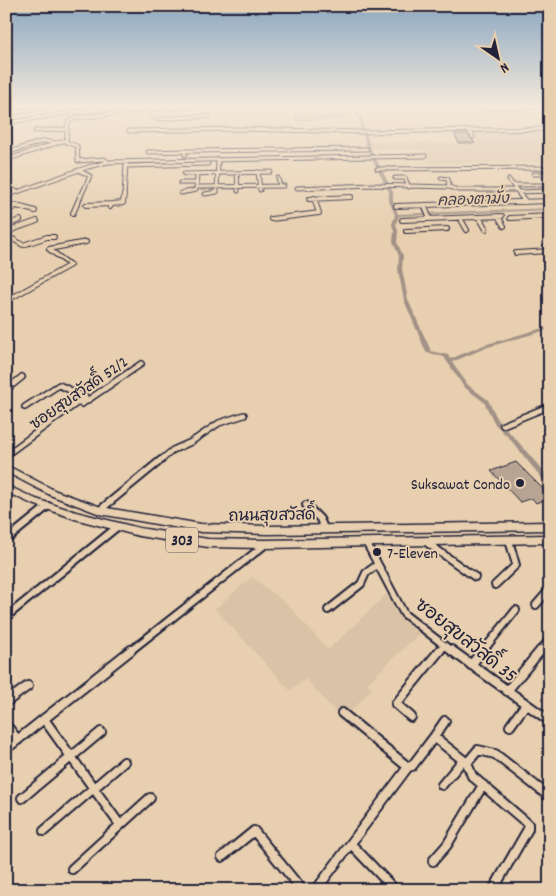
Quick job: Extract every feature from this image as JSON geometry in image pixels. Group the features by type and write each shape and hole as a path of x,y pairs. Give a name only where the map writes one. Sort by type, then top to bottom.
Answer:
{"main road":[{"name":"ถนนสุขสวัสดิ์","path":"6,468 53,493 100,510 201,528 269,530 550,526"},
{"name":"ถนนสุขสวัสดิ์","path":"6,488 48,506 117,526 166,538 208,543 266,544 550,539"},
{"path":"362,528 366,542"}],"street":[{"path":"7,152 24,147"},
{"path":"6,160 45,147"},
{"path":"77,147 80,162 104,159 108,162"},
{"path":"195,151 196,147"},
{"path":"148,152 367,149"},
{"path":"184,160 185,152"},
{"path":"205,194 217,192 217,173 223,152"},
{"path":"140,154 140,161"},
{"path":"126,164 140,161 382,155 425,156"},
{"path":"397,155 400,168"},
{"path":"6,196 78,170 108,162 126,164 208,164"},
{"path":"86,205 111,206 123,203 126,164"},
{"path":"378,169 550,168"},
{"path":"73,213 90,175 78,170"},
{"path":"237,172 238,189"},
{"path":"258,172 260,188"},
{"path":"184,174 270,172"},
{"path":"180,193 194,191 197,185 197,174"},
{"path":"534,174 550,174"},
{"path":"87,182 91,182 94,175"},
{"path":"180,184 238,189 282,186 278,178"},
{"path":"395,178 405,178 409,187"},
{"path":"441,178 448,179 449,187"},
{"path":"509,180 526,202"},
{"path":"422,181 425,187"},
{"path":"297,188 385,185 449,187 458,190 549,191"},
{"path":"513,185 550,185"},
{"path":"6,187 18,192"},
{"path":"271,219 319,213 312,198 351,197"},
{"path":"458,198 461,204"},
{"path":"396,206 550,201"},
{"path":"6,203 35,212"},
{"path":"424,205 428,215"},
{"path":"6,212 16,206"},
{"path":"402,220 428,215 441,219 500,216 504,226"},
{"path":"510,218 550,216"},
{"path":"478,217 486,229"},
{"path":"460,218 467,230"},
{"path":"406,231 448,231 441,219"},
{"path":"6,225 20,220"},
{"path":"6,234 37,220"},
{"path":"6,234 22,245 47,237 54,237"},
{"path":"6,301 70,265 49,248 86,242"},
{"path":"516,253 550,251"},
{"name":"ซอยสุขสวัสดิ์ 52/2","path":"6,457 141,364"},
{"path":"6,390 22,377"},
{"path":"6,457 85,397 59,385 25,407"},
{"path":"502,425 550,406"},
{"path":"100,510 173,450 191,442 218,423 244,414"},
{"path":"306,505 320,519 324,528"},
{"path":"6,540 48,506"},
{"path":"6,616 117,526"},
{"path":"495,585 516,565 510,540"},
{"path":"425,541 475,577"},
{"name":"ซอยสุขสวัสดิ์ 35","path":"366,542 404,614 444,646 550,721"},
{"path":"6,749 266,544"},
{"path":"328,610 361,584 366,574 377,565"},
{"path":"536,605 550,589"},
{"path":"471,665 516,610"},
{"path":"507,691 550,639"},
{"path":"411,717 396,704 444,646"},
{"path":"6,702 28,686"},
{"path":"510,726 526,704"},
{"path":"342,713 408,767"},
{"path":"44,719 120,825"},
{"path":"316,890 352,844 381,801 408,767 412,766 445,721"},
{"path":"6,725 18,740"},
{"path":"22,798 101,732"},
{"path":"434,737 465,762 472,776 528,824 528,829 493,890"},
{"path":"442,785 478,750 488,751 495,754 550,797"},
{"path":"44,831 124,762"},
{"path":"433,861 447,845 483,785"},
{"path":"72,869 150,798"},
{"path":"222,856 254,831 302,890"},
{"path":"352,844 394,890"}],"shaded area":[{"path":"367,147 550,147 550,162 430,163 423,150 368,149"},
{"path":"252,577 287,604 328,650 389,592 399,612 420,633 367,683 372,689 343,720 306,679 290,690 215,609"}],"building":[{"name":"Suksawat Condo","path":"516,462 550,497 536,503 532,498 520,502 491,471"}],"waterway":[{"path":"368,147 391,192 391,201 397,215"},
{"name":"คลองตามั่ง","path":"397,215 550,209"},
{"path":"397,215 394,224 396,231 395,242 401,256 400,269 406,300 429,352 446,356 449,361"},
{"path":"449,361 486,346 550,327"},
{"path":"449,361 466,386 486,401 497,423 550,484"}],"place":[{"name":"Suksawat Condo","path":"520,483"},
{"name":"7-Eleven","path":"377,552"}]}
